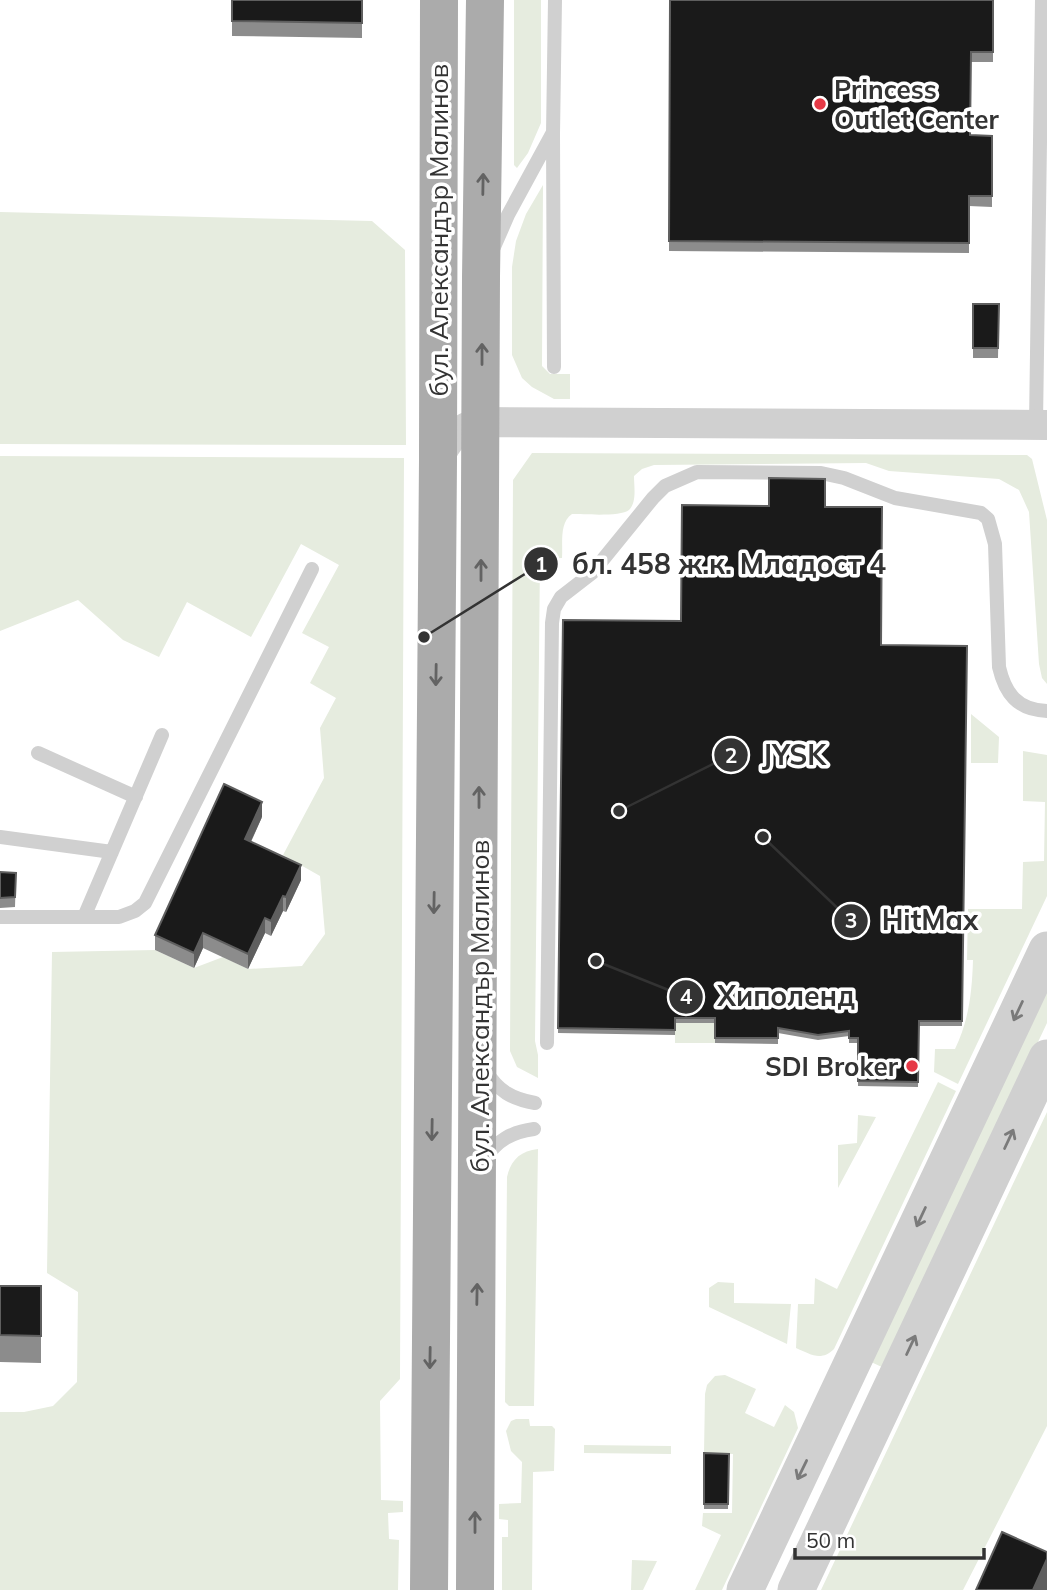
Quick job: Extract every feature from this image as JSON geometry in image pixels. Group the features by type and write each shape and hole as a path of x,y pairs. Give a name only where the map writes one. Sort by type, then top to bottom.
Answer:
{"main road":[{"name":"бул. Александър Малинов","path":"429,1590 439,0"},
{"name":"бул. Александър Малинов","path":"475,1590 481,277 485,0"}],"street":[{"name":"бул. Александър Малинов","path":"438,460 447,442 456,432 467,425 481,422"},
{"path":"481,422 1042,425"},
{"path":"796,1590 857,1407 1047,950"},
{"path":"745,1590 857,1407 1047,1058"}],"lane":[{"path":"554,367 555,0"},
{"path":"1042,0 1042,425"},
{"path":"481,277 508,215 553,134"},
{"path":"547,1043 554,609 561,597 592,573 665,486 697,472 821,472 845,478 894,498 981,513 988,519 995,544 999,667 1003,683 1013,700 1022,706 1047,711"},
{"path":"0,917 118,917 135,911 145,903 312,569"},
{"path":"84,917 162,735"},
{"path":"38,752 136,797"},
{"path":"0,837 112,852"},
{"path":"478,1051 485,1069 503,1092 517,1100 535,1103"},
{"path":"478,1173 491,1150 502,1140 517,1132 534,1129"}],"shaded area":[{"path":"514,0 541,0 541,123 528,153 517,168 514,165"},
{"path":"543,185 542,366 550,374 570,374 570,399 554,399 532,387 522,378 512,355 512,267 516,241 526,214"},
{"path":"0,212 372,221 405,250 406,445 0,444"},
{"path":"532,453 1027,455 1032,459 1047,520 1047,684 1042,678 1039,664 1029,512 1019,490 999,479 889,471 866,463 654,465 642,469 634,476 634,499 629,510 611,514 572,514 568,518 562,534 562,558 540,559 535,1041 538,1078 517,1067 510,1051 513,480"},
{"path":"0,456 404,458 400,1379 380,1401 381,1500 403,1501 403,1512 388,1513 389,1539 399,1540 398,1590 0,1590 0,1412 24,1412 53,1406 77,1382 78,1292 47,1273 52,952 155,950 194,968 223,957 248,969 302,966 325,934 320,876 283,855 324,778 320,728 336,698 310,683 329,647 302,633 339,565 301,544 251,637 187,602 159,657 123,640 78,600 0,631"},
{"path":"971,714 999,737 998,763 971,763"},
{"path":"1023,751 1047,755 1047,896 958,1084 934,1072 935,1049 955,1049 967,1017 973,960 967,960 968,909 1022,909 1023,862 1044,861 1045,802 1023,801"},
{"path":"1047,988 1047,1023 884,1368 871,1362"},
{"path":"675,1023 715,1023 715,1043 675,1043"},
{"path":"938,1082 956,1091 834,1349 820,1356 796,1348 798,1304 814,1304 815,1278 837,1289"},
{"path":"1047,1112 1047,1426 963,1590 821,1590"},
{"path":"858,1115 876,1117 838,1188 838,1145 857,1143"},
{"path":"538,1149 534,1406 509,1406 505,1402 507,1177 517,1157"},
{"path":"718,1282 734,1283 734,1303 791,1304 787,1344 709,1307 709,1288"},
{"path":"725,1375 756,1389 745,1413 774,1427 785,1405 794,1412 798,1428 722,1590 695,1590 721,1535 702,1526 703,1513 732,1513 733,1454 704,1453 707,1385 715,1376"},
{"path":"529,1419 530,1426 552,1426 555,1429 554,1471 533,1472 532,1590 502,1590 502,1537 508,1537 508,1520 499,1519 499,1504 521,1503 522,1462 511,1451 506,1431 511,1421"},
{"path":"584,1445 671,1446 671,1454 584,1453"},
{"path":"632,1560 657,1561 643,1590 631,1590"}],"building":[{"path":"232,0 362,0 362,23 232,21"},
{"name":"Princess Outlet Center","path":"670,0 993,0 993,52 971,52 970,135 992,136 992,196 969,196 969,243 669,241"},
{"path":"973,304 999,304 998,348 973,348"},
{"path":"769,478 825,479 825,507 882,507 881,645 967,646 962,1021 919,1021 918,1082 858,1081 858,1038 849,1038 849,1031 818,1035 778,1028 778,1038 715,1038 715,1018 675,1018 675,1030 558,1028 563,620 681,621 682,505 769,506"},
{"path":"224,784 262,802 245,839 301,865 271,921 265,918 248,954 203,933 194,953 155,935"},
{"path":"0,872 16,873 15,897 0,898"},
{"path":"0,1286 41,1286 41,1336 0,1335"},
{"path":"704,1453 729,1454 728,1504 704,1504"},
{"path":"1002,1532 1047,1552 1047,1559 1033,1590 976,1590"}],"place":[{"name":"Princess Outlet Center","path":"820,104"},
{"name":"бл. 458 ж.к. Младост 4","path":"424,637"},
{"name":"JYSK","path":"619,811"},
{"name":"HitMax","path":"763,837"},
{"name":"Хиполенд","path":"596,961"},
{"name":"SDI Broker","path":"912,1066"}]}
